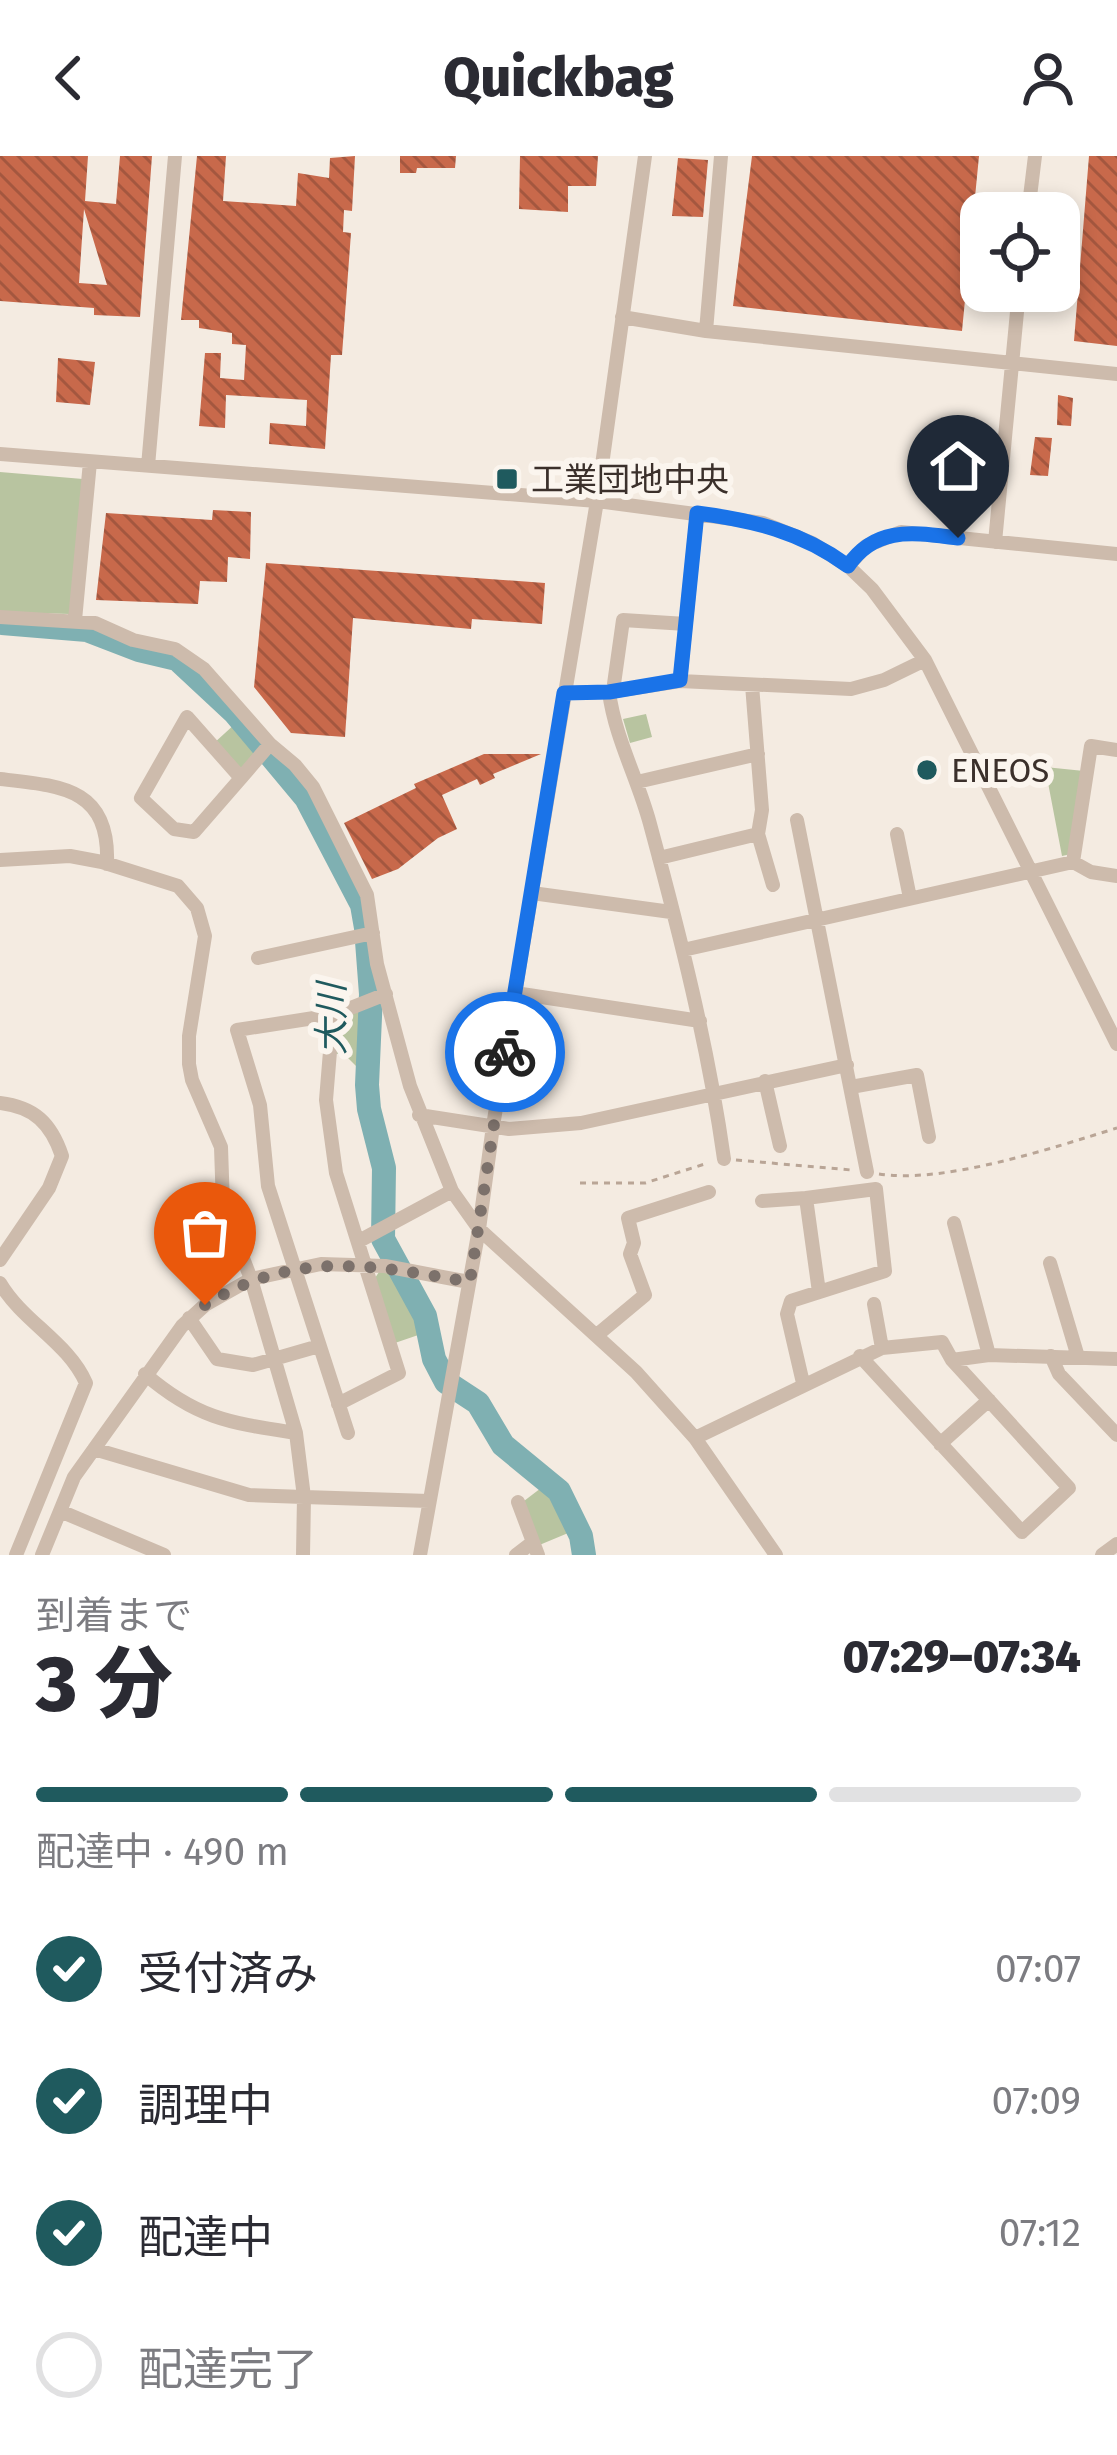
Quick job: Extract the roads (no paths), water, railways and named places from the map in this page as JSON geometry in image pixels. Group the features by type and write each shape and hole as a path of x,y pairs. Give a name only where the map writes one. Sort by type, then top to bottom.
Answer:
{"street":[{"path":"148,466 175,156"},
{"path":"420,1555 470,1282 597,501 645,156"},
{"path":"706,331 722,156"},
{"path":"1031,192 1035,156"},
{"path":"995,542 1018,312"},
{"path":"622,317 706,331 1117,374"},
{"path":"0,454 597,501 764,523 812,543 848,566 892,612 925,660 1117,1044"},
{"path":"75,620 90,462"},
{"path":"680,680 697,513"},
{"path":"848,566 866,546 901,532 1117,554"},
{"path":"0,617 94,623 190,657 295,765 320,800 367,896 376,999 452,1191 479,1228 597,1335 695,1438 776,1555"},
{"path":"686,625 623,620 611,691 612,718 637,782 683,950 715,1092 724,1159"},
{"path":"564,693 680,680 851,689 884,680 925,660"},
{"path":"752,685 762,810 758,834 773,885"},
{"path":"241,778 188,716 141,798 174,829 194,832 241,778 270,744"},
{"path":"1072,862 1091,746 1117,750"},
{"path":"637,782 758,754"},
{"path":"0,779 68,790 88,799 104,825 107,864"},
{"path":"797,820 867,1172"},
{"path":"658,858 758,834"},
{"path":"897,835 910,898"},
{"path":"0,860 70,856 107,864 178,886 190,897 202,922 205,936 189,1064 221,1147 223,1206 296,1433 304,1497 303,1555"},
{"path":"683,950 1072,862 1091,872 1117,876"},
{"path":"532,893 671,912"},
{"path":"258,958 373,933"},
{"path":"515,993 700,1022"},
{"path":"348,1433 268,1186 260,1105 237,1030 333,1015 376,999"},
{"path":"333,1015 326,1100 336,1173 364,1239 365,1264 399,1373 338,1404"},
{"path":"419,1115 509,1129 581,1123 847,1066"},
{"path":"851,1088 917,1075 929,1137"},
{"path":"765,1081 780,1146"},
{"path":"0,1102 25,1106 41,1118 62,1156 49,1188 0,1260"},
{"path":"762,1201 876,1189 885,1270 790,1301 787,1314 803,1383"},
{"path":"364,1239 452,1191"},
{"path":"597,1335 645,1295 631,1254 634,1243 628,1218 709,1192"},
{"path":"806,1198 819,1292"},
{"path":"954,1223 988,1355"},
{"path":"1050,1263 1078,1357"},
{"path":"42,1555 74,1477 146,1374 189,1318 205,1305 250,1280 296,1268 365,1264 470,1282"},
{"path":"0,1283 12,1304 77,1362 86,1383 16,1555"},
{"path":"874,1304 882,1348"},
{"path":"189,1318 217,1359 254,1365 319,1346"},
{"path":"695,1438 803,1383 860,1357 882,1348 942,1342 952,1360 1069,1488 1022,1532 860,1357"},
{"path":"952,1360 988,1355 1117,1358"},
{"path":"1051,1356 1059,1374 1117,1435"},
{"path":"146,1374 172,1397 219,1420 296,1433"},
{"path":"940,1444 988,1400"},
{"path":"94,1449 249,1495 429,1501"},
{"path":"516,1555 535,1548 518,1502"},
{"path":"60,1511 164,1555"},
{"path":"1102,1555 1117,1544"}],"waterway":[{"name":"大川","path":"2,623 87,630 177,659 235,713 306,798 362,905 371,994 367,1085 384,1168 383,1239 425,1316 434,1359 446,1382 478,1403 503,1445 559,1491 581,1536 584,1555"}],"place":[{"name":"工業団地中央","path":"507,479"},
{"name":"ENEOS","path":"927,770"}]}
